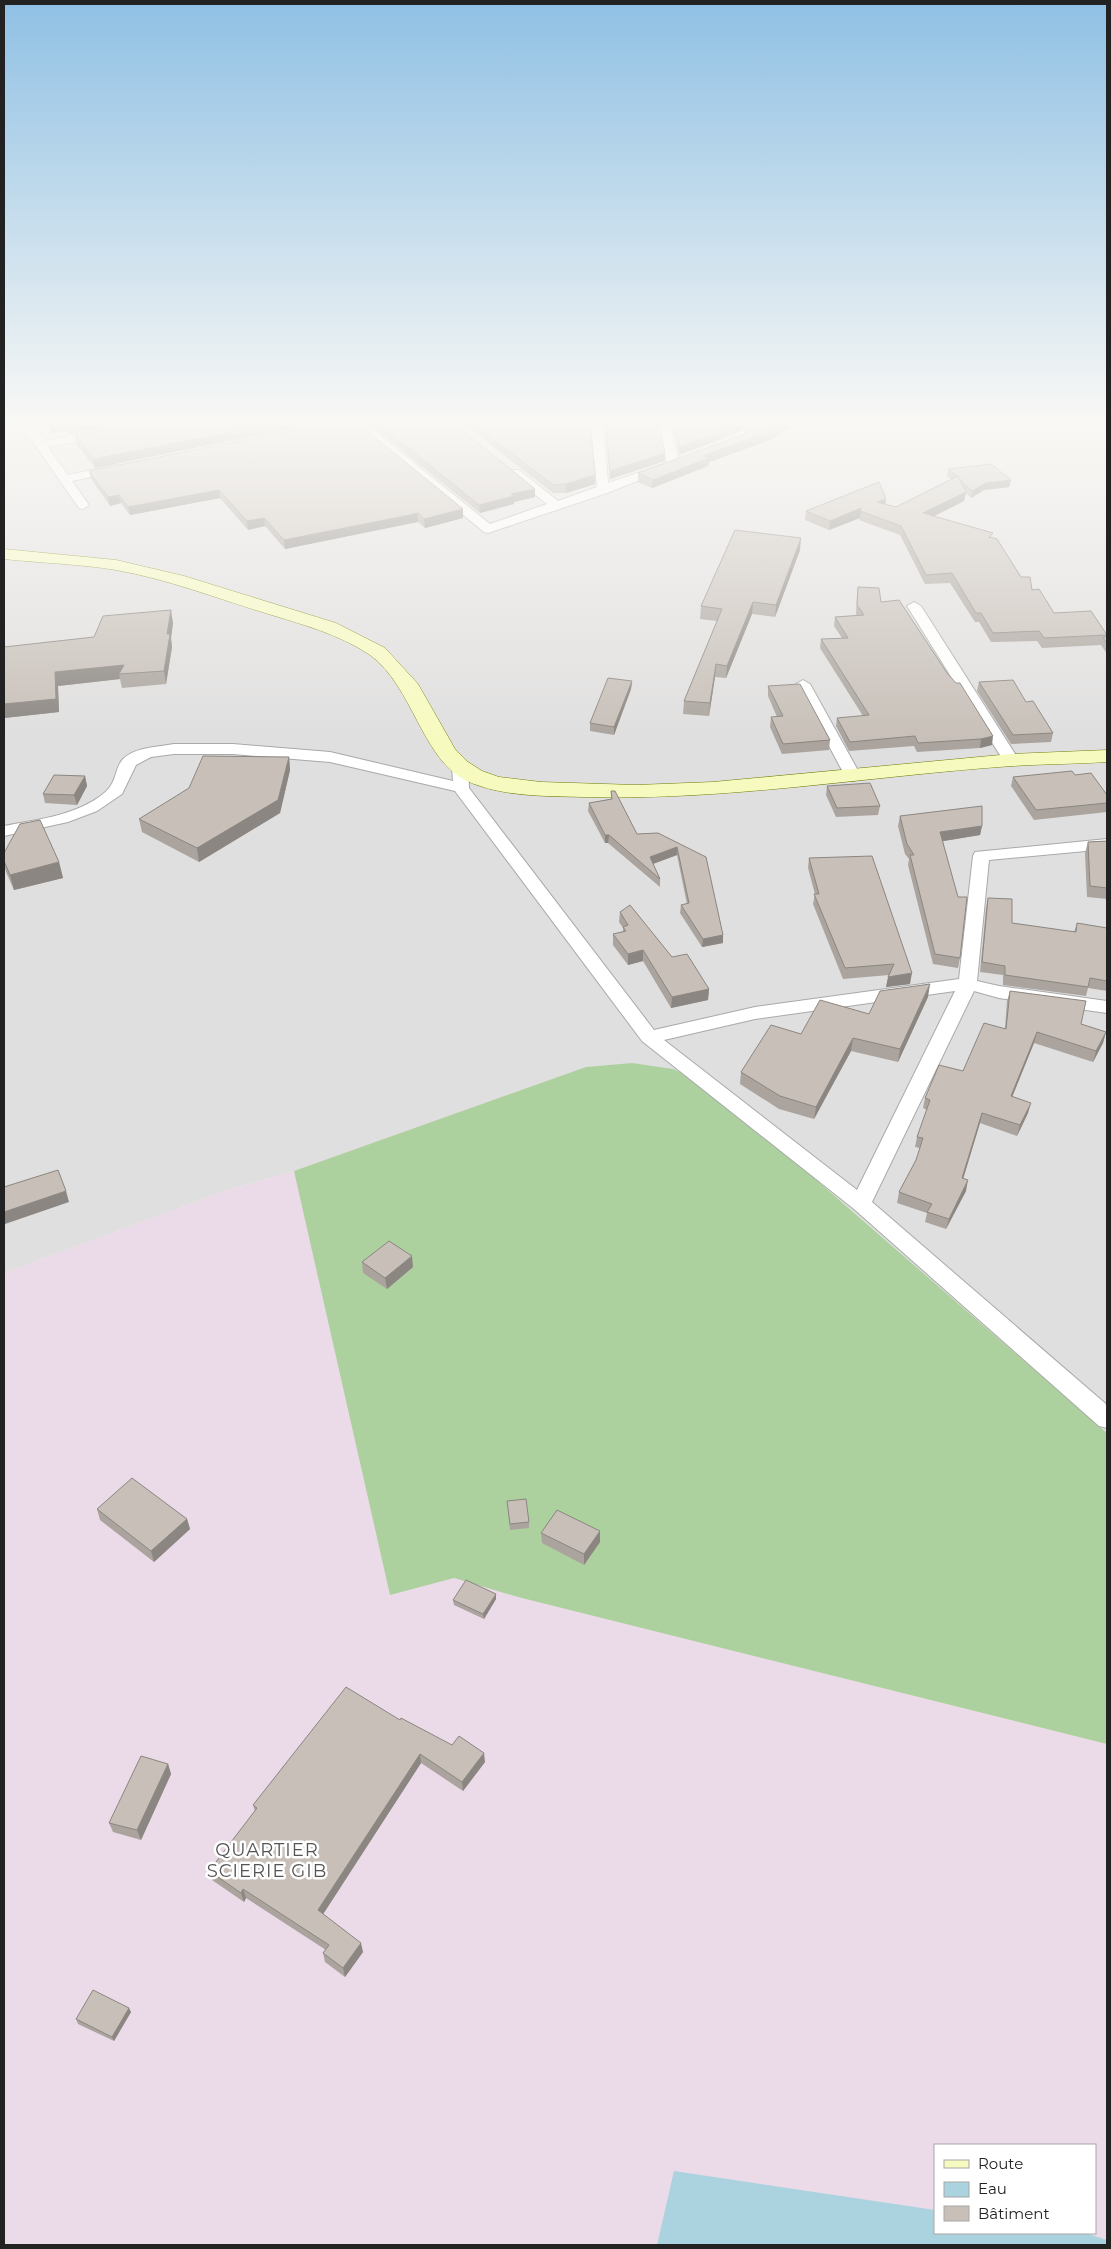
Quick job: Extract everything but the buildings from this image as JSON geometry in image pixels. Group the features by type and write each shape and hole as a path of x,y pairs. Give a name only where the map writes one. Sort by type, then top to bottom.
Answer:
{"street":[{"path":"4,554 116,565 178,580 329,627 378,652 385,659 411,688 446,752 460,767 481,778 514,786 541,789 636,792 713,789 1011,760 1107,756"},
{"path":"914,606 1011,760"},
{"path":"803,684 853,776"},
{"path":"4,831 79,813 113,794 123,780 129,762 147,753 174,749 233,749 330,757 461,788"},
{"path":"460,767 461,788 649,1038 860,1204 1107,1419"},
{"path":"860,1204 968,984 981,856 1107,844"},
{"path":"649,1038 755,1013 968,984 999,992 1107,1007"}],"shaded area":[{"path":"4,530 1107,530 1107,1433 706,1084 294,1171 228,1190 4,1273"},
{"path":"632,1063 673,1069 1107,1433 1107,2245 4,2245 4,1273 228,1190 294,1171 586,1067"}],"green space":[{"path":"632,1063 673,1069 706,1084 1107,1433 1107,1744 518,1597 454,1578 390,1595 294,1171 586,1067"}],"water":[{"path":"674,2171 934,2210 934,2234 1088,2234 1107,2240 1107,2245 657,2245"}],"district":[{"name":"QUARTIER SCIERIE GIB","path":"267,1860"}]}
